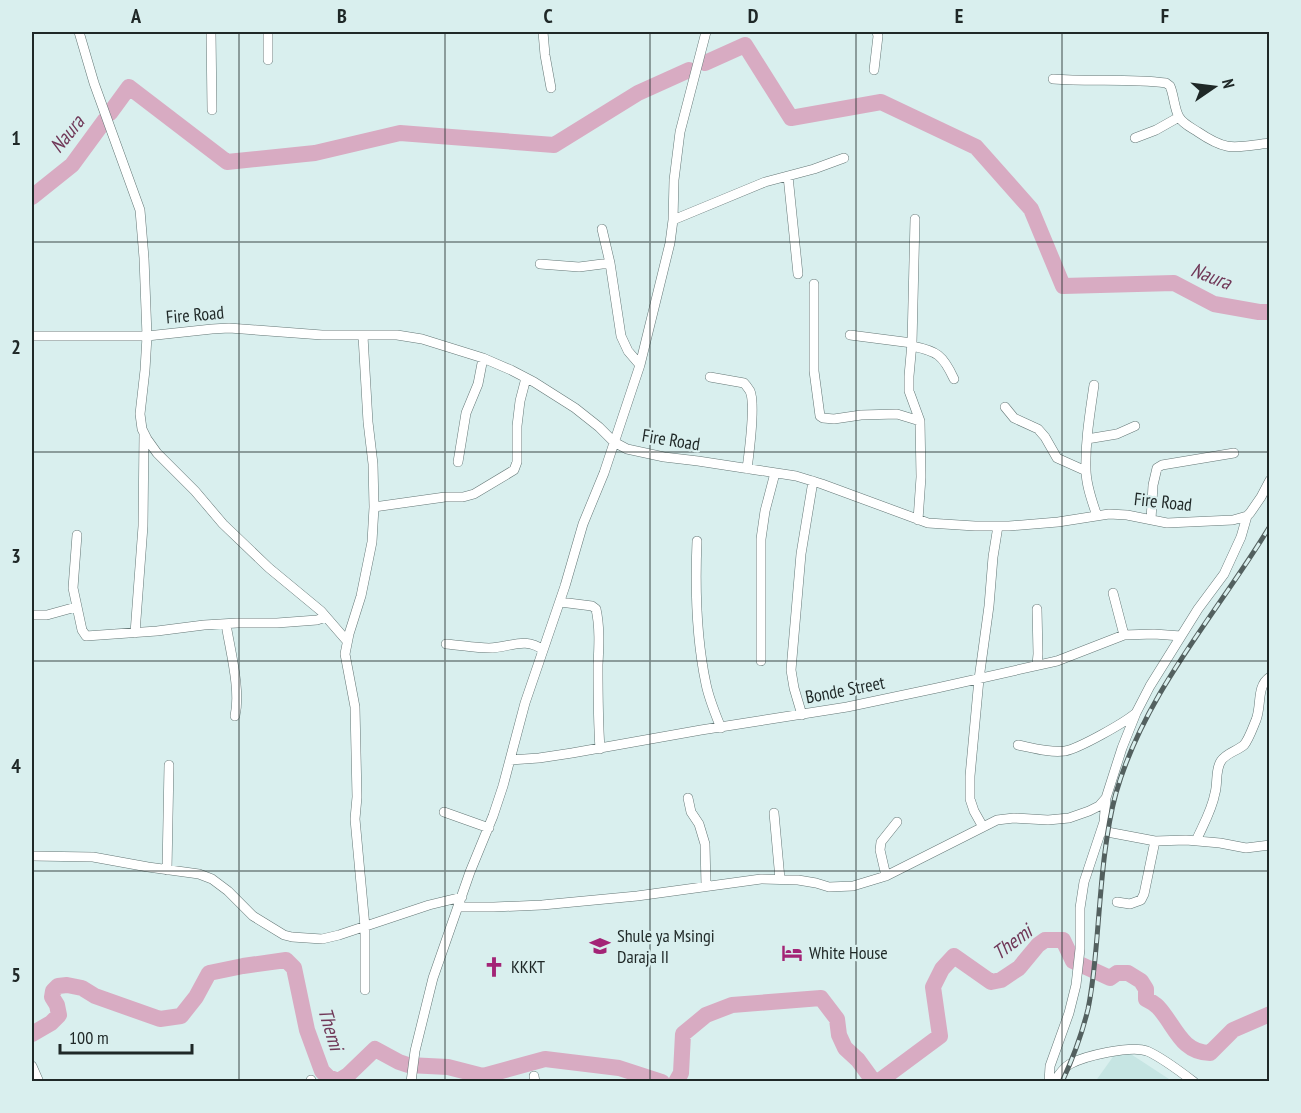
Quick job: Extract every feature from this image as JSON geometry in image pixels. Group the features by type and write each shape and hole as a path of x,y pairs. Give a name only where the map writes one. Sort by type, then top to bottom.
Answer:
{"street":[{"path":"79,32 94,83 140,210 144,249 147,336 140,414 144,434 157,453 195,491 223,524 245,546 304,596 347,641"},
{"path":"211,32 212,110"},
{"path":"268,32 268,60"},
{"path":"543,32 552,88"},
{"path":"411,1078 415,1051 433,978 470,872 489,828 503,786 525,703 560,602 583,524 604,473 640,365 670,243 680,132 706,32"},
{"path":"874,70 877,32"},
{"path":"1053,79 1166,83 1170,86 1179,117 1203,135 1227,147 1236,148 1269,143"},
{"path":"1135,138 1156,130 1179,117"},
{"path":"673,220 765,182 844,158"},
{"path":"788,176 798,274"},
{"path":"915,219 909,391 920,421 921,477 918,520"},
{"path":"602,229 610,263 621,336 628,351 640,365"},
{"path":"540,264 579,267 610,263"},
{"path":"814,284 814,371 820,416 834,419 870,414 897,414 920,421"},
{"name":"Fire Road","path":"32,336 147,336 229,328 322,335 411,337 461,350 526,378 575,408 614,442 627,449 651,455 796,476 918,520 998,526 1118,514 1167,523 1224,521 1247,516"},
{"path":"850,335 912,345 933,351 939,355 954,379"},
{"path":"363,336 374,507 372,542 361,596 348,634 345,654 355,706 357,797 355,819 364,927 365,990"},
{"path":"458,462 466,413 478,384 483,358"},
{"path":"710,377 744,383 750,391 752,407 747,469"},
{"path":"374,507 445,496 463,497 474,494 513,470 518,462 517,426 526,378"},
{"path":"1094,386 1086,471 1097,516"},
{"path":"1005,407 1014,418 1038,429 1057,458 1086,471"},
{"path":"1088,439 1117,434 1135,426"},
{"path":"135,633 143,526 144,434"},
{"path":"1151,520 1153,485 1158,468 1162,465 1234,453"},
{"path":"761,661 761,538 775,473"},
{"path":"1049,1082 1050,1066 1069,1013 1076,985 1080,949 1080,908 1084,882 1102,831 1106,798 1117,763 1150,686 1180,636 1224,574 1241,537 1247,516 1262,497 1269,480"},
{"path":"802,715 791,670 801,554 813,481"},
{"path":"983,827 970,800 972,740 998,526"},
{"path":"77,535 73,588 76,608 86,636 226,624 308,621 326,617"},
{"path":"698,541 696,574 700,654 706,686 721,728"},
{"path":"1113,593 1124,635"},
{"path":"560,602 592,606 596,609 599,646 597,717 600,748"},
{"path":"32,615 47,615 76,608"},
{"path":"1037,609 1037,665"},
{"path":"226,624 237,688 238,700 235,716"},
{"name":"Bonde Street","path":"510,760 547,757 873,702 1068,658 1124,635 1180,636"},
{"path":"446,644 491,648 529,643 536,644 543,650"},
{"path":"1196,841 1216,792 1218,766 1222,759 1245,744 1257,718 1263,681 1269,677"},
{"path":"1018,745 1065,750 1111,729 1137,713"},
{"path":"167,870 169,765"},
{"path":"688,798 705,844 706,886"},
{"path":"32,856 93,856 199,874 212,879 228,891 253,916 284,935 322,939 339,936 429,905 460,902 494,907 542,905 637,896 761,879 798,880 842,888 864,884 886,876 997,820 1069,818 1099,806 1106,798"},
{"path":"444,812 489,828"},
{"path":"774,813 780,879"},
{"path":"886,876 880,849 881,842 897,822"},
{"path":"1102,831 1155,841 1196,841 1246,848 1269,844"},
{"path":"1117,902 1130,904 1141,900 1155,841"},
{"path":"1054,1082 1070,1064 1103,1053 1122,1050 1145,1050 1178,1069 1194,1082"},
{"path":"32,1066 39,1082"}],"shaded area":[{"path":"1120,1047 1172,1081 1095,1082"}],"waterway":[{"path":"705,63 745,45 791,118 881,102 976,147 1031,209 1063,286 1174,283 1214,304 1270,312"},
{"path":"110,113 129,87 227,162 315,153 400,133 554,145 638,93 689,70"},
{"name":"Naura","path":"32,197 72,165 105,120"},
{"name":"Themi","path":"878,1082 940,1036 933,987 942,969 954,956 991,982 1001,980 1019,968 1045,940 1063,940 1073,961 1110,978 1117,973 1128,973 1141,981 1146,989 1146,999 1158,1007 1185,1043 1200,1052 1210,1053 1233,1030 1270,1014"},
{"name":"Themi","path":"32,1034 51,1023 59,1015 52,997 53,991 58,986 82,988 95,996 160,1019 181,1016 196,997 209,973 286,960 294,968 307,1030 322,1071 328,1077 338,1081 348,1075 375,1049 408,1065 448,1067 483,1076 545,1059 619,1068 662,1082"},
{"name":"Themi","path":"676,1082 681,1073 683,1034 706,1015 732,1005 821,998 837,1019 839,1035 845,1048 858,1060 874,1082"}],"railway":[{"path":"1062,1082 1077,1046 1088,1009 1094,973 1109,827 1116,793 1129,756 1163,687 1270,526"}],"place":[{"name":"Shule ya Msingi Daraja II","path":"600,946"},
{"name":"White House","path":"792,953"},
{"name":"KKKT","path":"494,967"}]}
